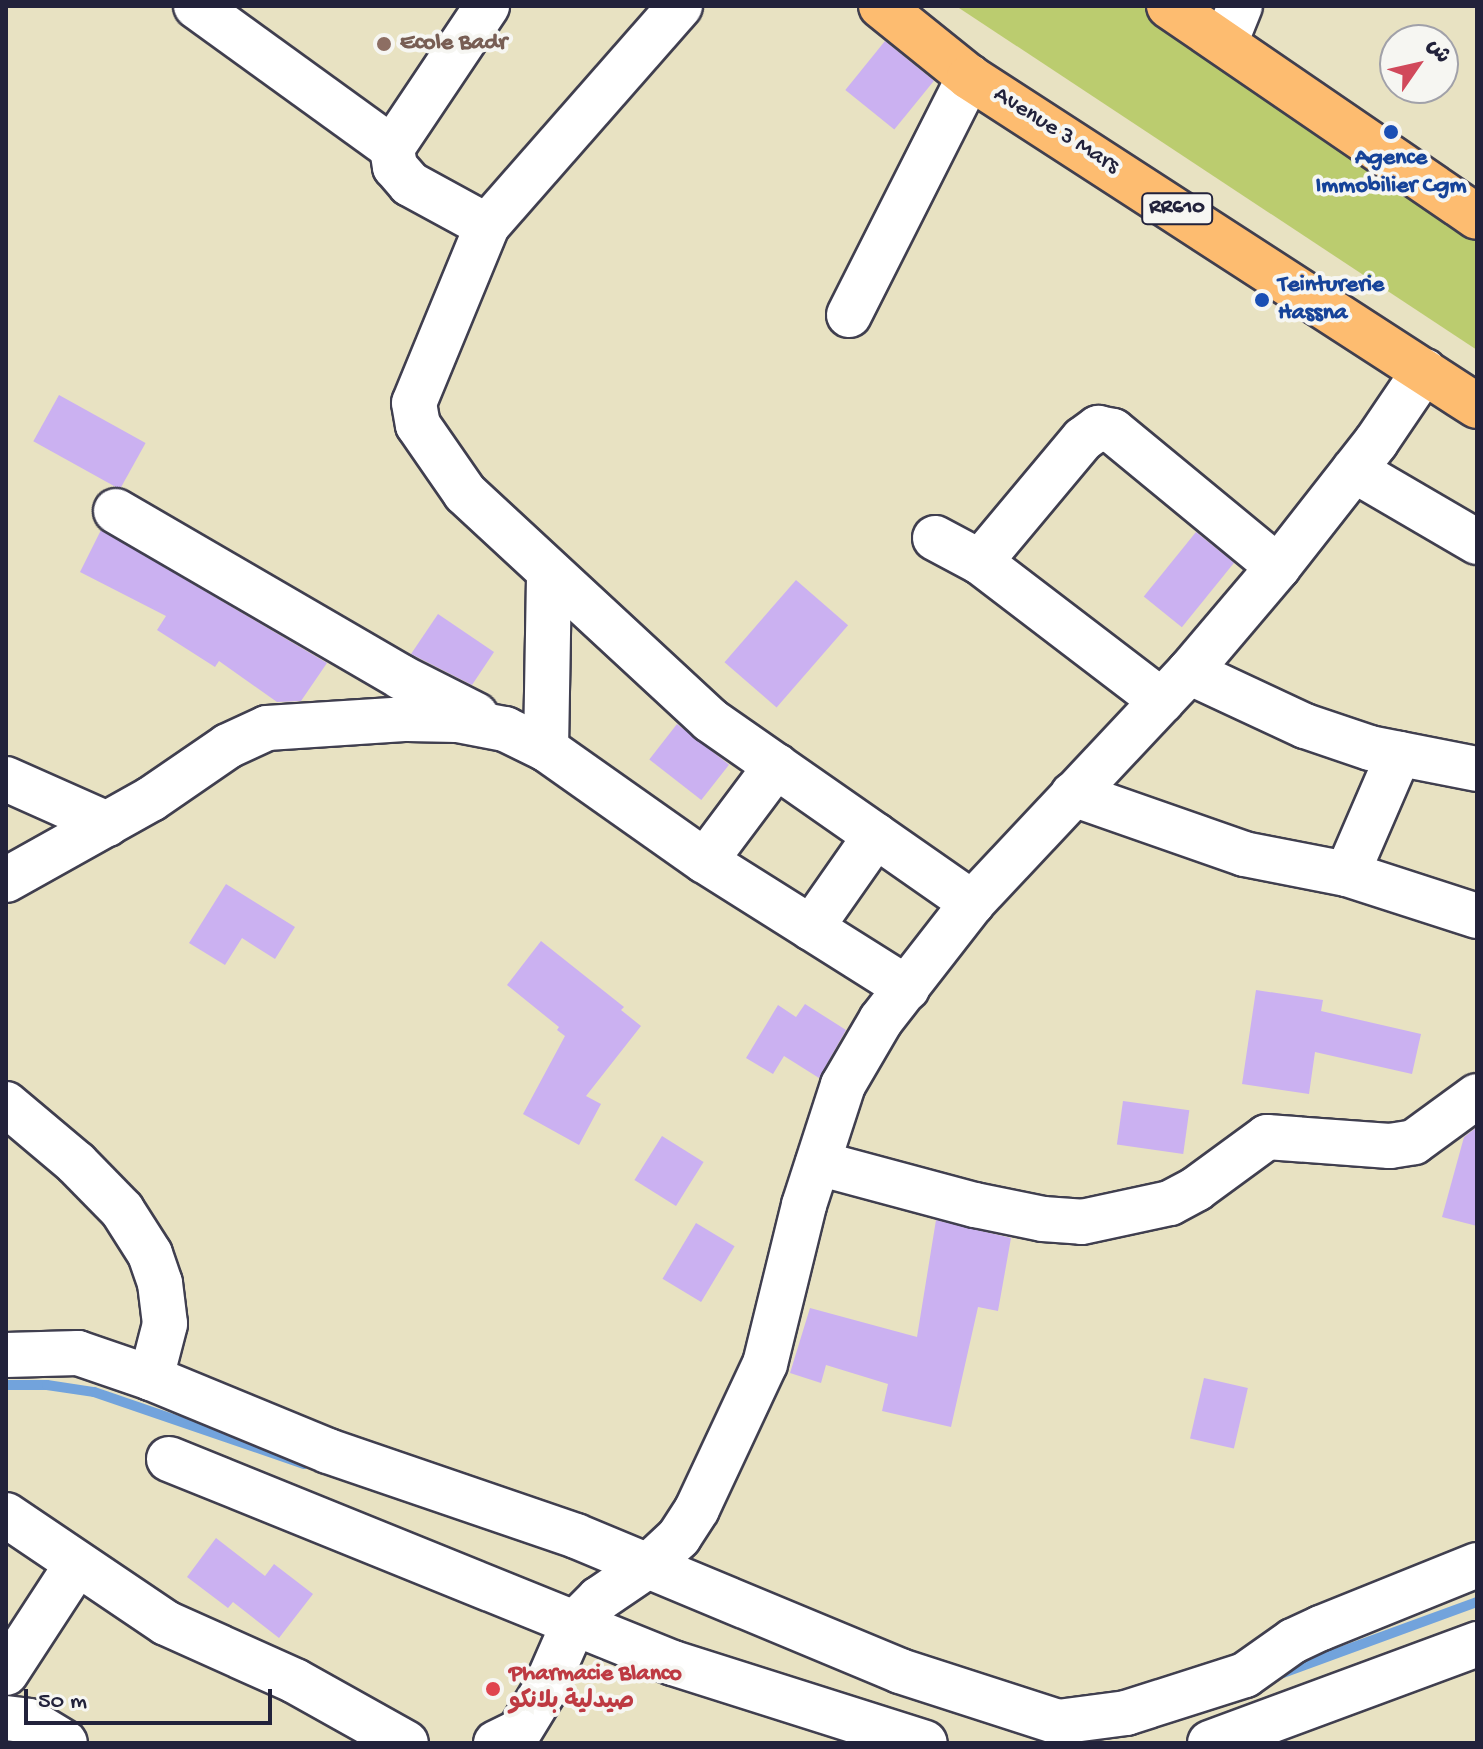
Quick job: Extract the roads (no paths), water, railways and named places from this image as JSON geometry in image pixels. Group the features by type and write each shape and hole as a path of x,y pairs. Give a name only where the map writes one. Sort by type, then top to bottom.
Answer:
{"main road":[{"name":"Avenue 3 Mars","path":"881,6 969,77 1477,406"},
{"path":"1169,6 1232,24 1477,217"}],"street":[{"path":"196,6 392,148"},
{"path":"487,6 392,148 395,167 410,184 487,226"},
{"path":"680,6 487,226 414,403 418,425 465,493 710,720 972,903"},
{"path":"849,315 969,77"},
{"path":"496,1743 519,1732 586,1612 642,1570 679,1537 697,1509 765,1364 818,1163 843,1085 862,1049 972,903 1175,686 1278,567 1354,470 1424,371"},
{"path":"980,562 1083,439 1098,428 1113,431 1278,567"},
{"path":"1354,470 1477,542"},
{"path":"116,511 401,677 546,749 705,861 907,988"},
{"path":"935,538 980,562 1175,686 1399,754 1477,769"},
{"path":"546,749 549,572"},
{"path":"6,880 107,824 228,746 267,728 408,719 457,720 505,729"},
{"path":"1347,874 1399,754"},
{"path":"705,861 776,766"},
{"path":"6,779 107,824"},
{"path":"1073,794 1244,854 1347,874 1477,916"},
{"path":"811,928 876,835"},
{"path":"818,1163 975,1205 1043,1219 1082,1222 1170,1203 1196,1189 1267,1137 1390,1146 1414,1142 1477,1096"},
{"path":"6,1104 76,1163 122,1210 150,1254 160,1283 165,1324 151,1378"},
{"path":"6,1355 78,1353 151,1378 328,1451 900,1671 1058,1722 1126,1713 1245,1675 1293,1641 1477,1565"},
{"path":"169,1459 586,1612 673,1663 925,1743"},
{"path":"6,1515 166,1623 295,1681 406,1743"},
{"path":"6,1673 77,1564"},
{"path":"1210,1743 1477,1644"},
{"path":"6,1718 29,1721 65,1743"}],"waterway":[{"path":"6,1385 47,1385 94,1392 304,1464"},
{"path":"1280,1674 1477,1602"}],"place":[{"name":"Ecole Badr","path":"384,44"},
{"name":"Agence Immobilier Cgm","path":"1391,132"},
{"name":"Teinturerie Hassna","path":"1262,300"},
{"name":"Pharmacie Blanco صيدلية بلانكو","path":"493,1689"}]}
